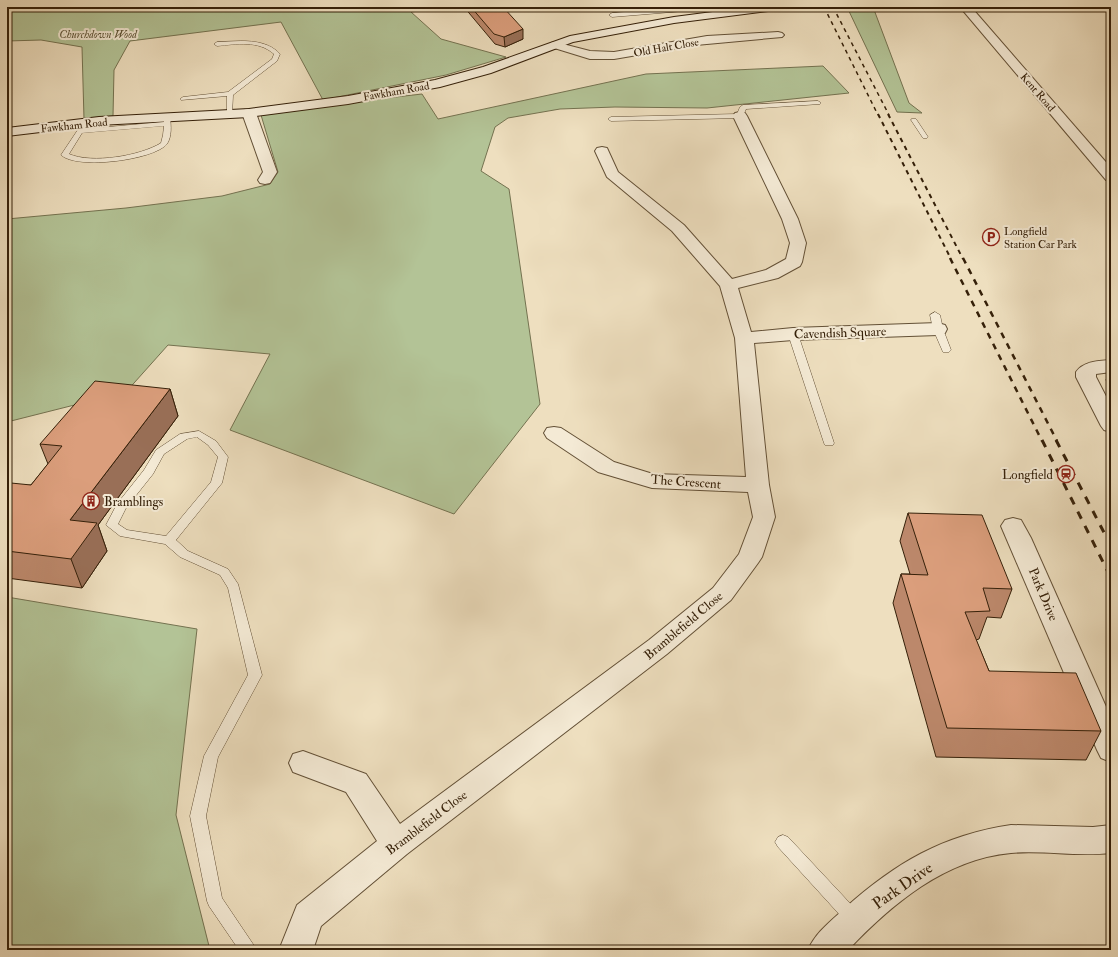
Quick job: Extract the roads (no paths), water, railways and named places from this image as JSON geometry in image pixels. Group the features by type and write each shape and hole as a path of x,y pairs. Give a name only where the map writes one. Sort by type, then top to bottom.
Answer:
{"street":[{"name":"Fawkham Road","path":"7,132 167,121 249,113 348,100 436,84 487,70 570,39 674,20 776,7"},
{"name":"Kent Road","path":"965,7 1111,177"},
{"name":"Old Halt Close","path":"555,45 590,55 612,56 636,53 684,43 743,36 778,35"},
{"path":"249,113 270,172 265,180"},
{"path":"728,285 772,274 794,262 798,243 790,219 740,116"},
{"name":"Bramblefield Close","path":"296,950 308,916 396,844 658,647 722,594 750,557 764,517 758,485 744,338 728,285 678,228 612,174 602,151"},
{"name":"Cavendish Square","path":"744,338 936,322"},
{"path":"1111,366 1090,369 1086,372 1086,377 1111,426"},
{"name":"The Crescent","path":"554,433 606,467 652,480 758,485"},
{"name":"Park Drive","path":"1013,526 1111,750"},
{"path":"303,763 356,783 396,844"},
{"name":"Park Drive","path":"825,950 855,920 883,897 923,868 973,846 996,841 1016,839 1111,839"}],"lane":[{"path":"612,15 708,7"},
{"path":"183,99 230,94 275,60 277,54 273,49 252,43 217,44"},
{"path":"230,94 230,114"},
{"path":"611,119 740,116 743,107 818,104"},
{"path":"914,120 925,137"},
{"path":"82,127 65,155 78,160 136,156 151,151 162,144 167,138 167,121"},
{"path":"936,322 946,350"},
{"path":"793,334 829,443"},
{"path":"169,541 216,483 223,457 212,443 199,434 184,436 160,452 149,472 122,508 112,525 124,533 169,541 184,554 224,572 234,587 255,675 211,756 198,816 215,901 249,950"},
{"path":"783,842 855,920"}],"railway":[{"path":"824,7 878,115"},
{"path":"833,7 889,115"},
{"path":"878,114 951,259"},
{"path":"888,114 963,259"},
{"path":"950,258 1042,441"},
{"path":"963,258 1057,441"},
{"path":"1042,440 1111,578"},
{"path":"1056,440 1111,546"}],"place":[{"name":"Longfield Station Car Park","path":"991,237"},
{"name":"Longfield","path":"1066,474"},
{"name":"Bramblings","path":"91,501"}],"park label":[{"name":"Churchdown Wood","path":"98,34"}]}
